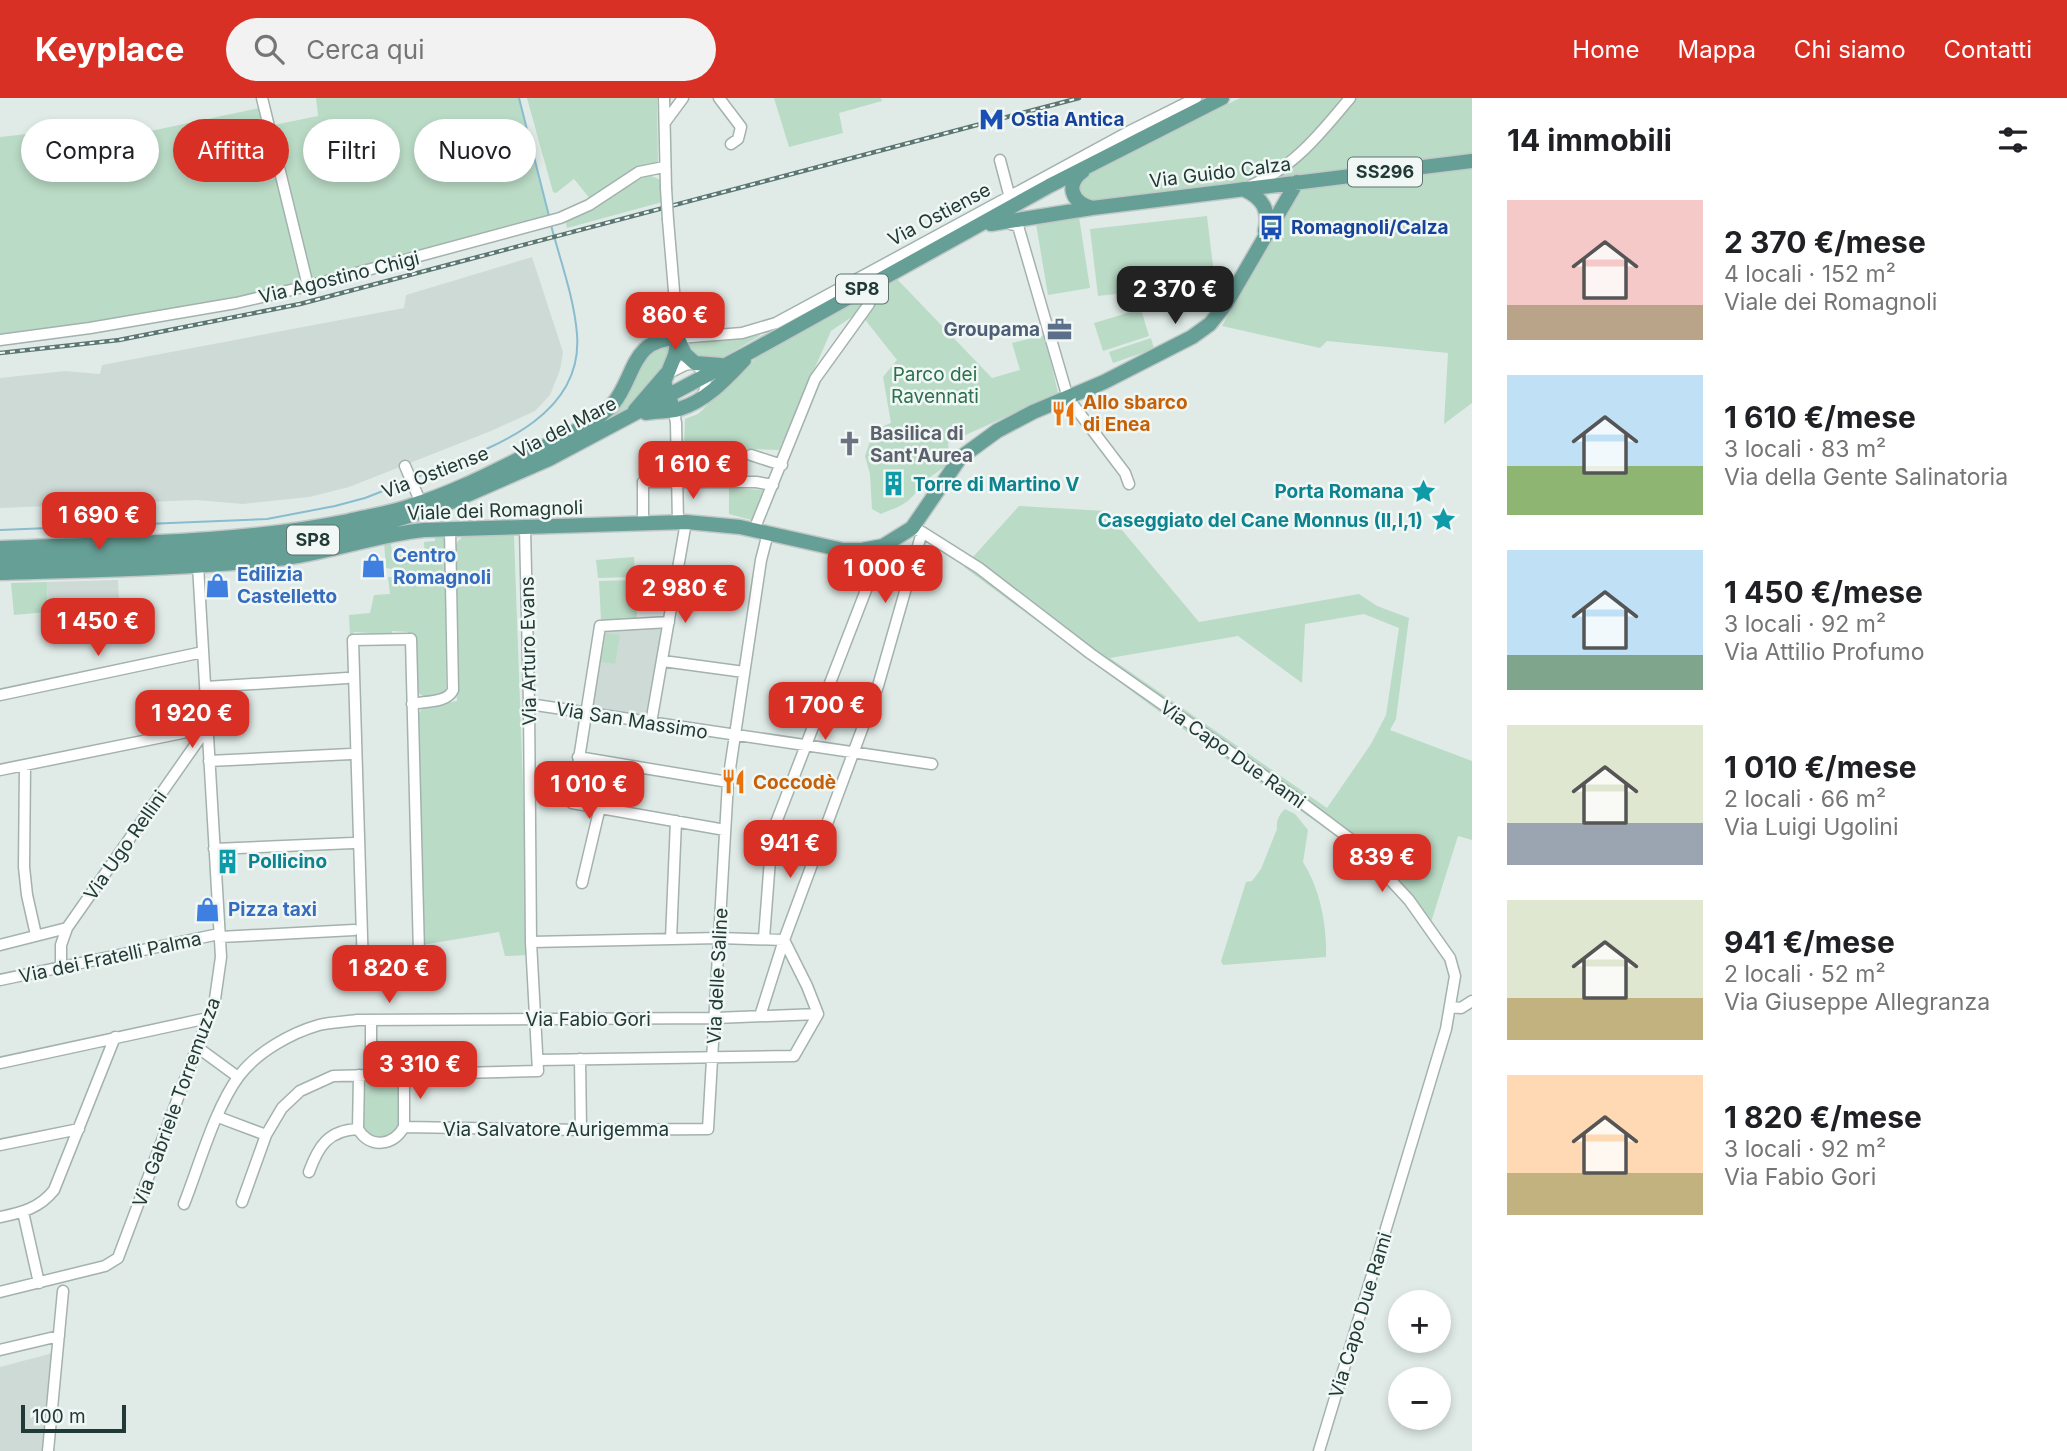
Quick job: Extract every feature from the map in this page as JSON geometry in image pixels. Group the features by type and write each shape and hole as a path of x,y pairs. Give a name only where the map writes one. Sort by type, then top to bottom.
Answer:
{"main road":[{"name":"Via del Mare","path":"0,561 219,552 293,543 361,530 413,516 475,493 549,459 629,416 672,408 705,376 723,365 1049,186 1222,98"},
{"name":"Via Guido Calza","path":"973,229 1092,208 1472,161"},
{"name":"Via del Mare","path":"1092,208 1076,200 1072,188 1078,175 1096,162"},
{"name":"Viale dei Romagnoli","path":"0,573 198,565 288,558 401,533 643,523 682,522 761,531 843,550 870,550 917,530 949,472 970,449 1025,415 1104,383 1206,327 1226,304 1297,182"},
{"path":"1243,189 1258,198 1266,208 1264,236"},
{"name":"Via Ostiense","path":"0,548 262,534 391,512 418,496 508,465 598,418 617,399 638,356 662,338 678,338"},
{"path":"678,338 683,351 695,363 723,365"},
{"path":"678,338 664,385 672,408 694,403 715,389 752,351"},
{"path":"629,416 666,374"}],"street":[{"path":"262,98 308,286"},
{"path":"664,98 664,167 678,338"},
{"path":"666,121 683,98"},
{"path":"719,98 741,127 738,139 731,144"},
{"name":"Via Ostiense","path":"678,338 742,333 769,326 1196,98"},
{"path":"1243,189 1269,178 1295,159 1350,98"},
{"path":"1000,160 1010,198"},
{"name":"Via Agostino Chigi","path":"0,340 167,316 308,286 560,218 589,205 639,172 664,167"},
{"path":"1014,221 1018,226 1068,398 1125,473 1129,484"},
{"name":"Via delle Saline","path":"709,1129 728,782 761,561 761,531 773,485 814,379 869,304"},
{"path":"662,338 677,314"},
{"path":"666,374 695,363 705,376 706,389 694,403"},
{"path":"651,723 670,622 682,522 676,481 672,408"},
{"path":"751,455 782,464"},
{"path":"407,470 418,496"},
{"path":"643,523 643,482 756,482 773,485"},
{"name":"Via Arturo Evans","path":"525,528 531,942 538,1066"},
{"path":"412,704 446,698 453,690 450,530"},
{"path":"761,1016 784,940 878,686 917,530"},
{"name":"Via Capo Due Rami","path":"917,530 979,568 1102,662 1357,844 1409,900 1450,958 1455,976 1451,1007 1319,1451"},
{"path":"764,938 772,832 883,546"},
{"name":"Via Gabriele Torremuzza","path":"39,1283 109,1265 118,1258 219,984 220,935 198,565"},
{"path":"670,622 600,626 572,803 725,830"},
{"path":"411,639 412,704 419,953 363,969 354,640 411,639"},
{"path":"0,695 203,652"},
{"path":"663,661 744,673"},
{"path":"206,687 347,678"},
{"name":"Via San Massimo","path":"529,704 932,764"},
{"path":"0,770 207,728"},
{"name":"Via Ugo Rellini","path":"67,928 207,728"},
{"path":"209,761 351,754"},
{"path":"578,757 728,782"},
{"path":"25,765 24,867 36,934"},
{"path":"582,883 600,807"},
{"path":"671,939 677,821"},
{"path":"214,849 352,843"},
{"path":"0,945 67,928"},
{"path":"61,967 61,945 67,928"},
{"name":"Via dei Fratelli Palma","path":"0,980 220,935 354,930"},
{"path":"531,942 719,938 784,940"},
{"path":"242,1202 267,1135 282,1108 300,1091 333,1076 538,1066 580,1059 794,1056 818,1014 784,940"},
{"path":"1451,1007 1461,1008 1472,1001"},
{"name":"Via Fabio Gori","path":"184,1204 218,1117 238,1077 250,1063 288,1037 319,1025 371,1020 715,1018 818,1014"},
{"path":"0,1063 208,1017"},
{"path":"371,1020 371,1075"},
{"path":"0,1217 23,1212 43,1202 54,1190 115,1037"},
{"path":"197,1047 238,1077"},
{"path":"580,1059 581,1130"},
{"path":"359,1076 358,1129 367,1140 379,1144 394,1139 404,1127 404,1074"},
{"path":"218,1117 267,1135"},
{"name":"Via Salvatore Aurigemma","path":"404,1127 709,1129"},
{"path":"0,1145 79,1129"},
{"path":"309,1172 323,1143 337,1135 358,1129"},
{"path":"0,1292 39,1283 23,1212"},
{"path":"48,1451 63,1291"},
{"path":"0,1350 59,1336"}],"shaded area":[{"path":"532,257 563,352 560,370 550,395 535,411 349,487 309,497 243,504 196,500 0,508 0,378 65,371 100,374 102,365 404,308 406,295"},
{"path":"118,580 120,624 50,640 47,582"},
{"path":"664,627 647,717 590,709 605,629"},
{"path":"53,1353 43,1451 0,1451 0,1367"}],"green space":[{"path":"316,98 519,98 524,119 414,119 414,182 536,182 536,165 551,225 308,286 0,340 0,137 21,135 21,182 159,182 159,129 173,126 173,182 289,182 289,122 303,119 303,182 400,182 400,119 303,119 318,116"},
{"path":"527,98 657,98 658,164 640,166 591,200 574,179 556,193 553,192 536,131 536,119 533,119"},
{"path":"774,98 881,98 882,101 839,113 843,133 789,147"},
{"path":"1240,98 1472,98 1472,403 1444,424 1448,353 1327,341 1320,348 1222,326 1304,174 1084,204 1079,193 1078,180"},
{"path":"264,107 267,119 207,119"},
{"path":"649,175 663,181 666,201 567,228 565,220 587,211"},
{"path":"1207,216 1215,283 1098,296 1090,229"},
{"path":"1079,217 1090,288 1048,295 1036,224"},
{"name":"Parco dei Ravennati","path":"896,278 992,378 1020,370 1012,343 1045,335 1058,393 948,443 949,457 946,465 926,480 907,501 881,514 872,509 870,474 865,456 874,430 891,423 883,377 897,360 859,312 831,331 779,450 719,448 716,476 683,476 685,419 698,414 762,352"},
{"path":"1141,309 1149,336 1103,351 1094,323"},
{"path":"761,335 713,363 691,353 688,345 693,341"},
{"path":"1151,338 1154,349 1113,363 1109,352"},
{"path":"669,346 666,359 643,394 628,408 599,424 620,406 640,364 654,351"},
{"path":"729,488 766,490 755,521 729,514"},
{"path":"1019,506 1106,511 1199,622 1359,594 1377,606 1409,618 1396,719 1390,730 1472,761 1472,840 1458,836 1432,919 1425,928 1398,893 1358,851 1176,724 964,567","holes":["1364,614 1399,628 1386,715 1371,744 1327,808 1110,658 1238,636 1302,683 1305,624"]},
{"path":"465,535 514,535 529,955 505,956 499,932 422,945 417,716 423,707 457,701 453,552 458,541"},
{"path":"445,536 446,691 442,696 423,696 418,693 408,632 392,631 392,637 370,637 370,633 354,632 350,637 349,615 370,613 374,595 390,594 388,577 393,577 393,569 386,568 384,542 391,541 392,555 425,555 424,542"},
{"path":"634,557 635,577 598,578 596,560"},
{"path":"636,580 637,619 601,620 599,581"},
{"path":"47,582 48,612 14,615 11,583"},
{"path":"606,633 620,635 615,664 601,662"},
{"path":"1285,809 1295,814 1308,830 1303,862 1321,907 1326,957 1223,965 1221,961 1246,882 1252,881 1261,869 1277,829 1278,818"},
{"path":"389,1080 398,1087 398,1132 379,1142 363,1130 361,1081"}],"waterway":[{"path":"519,98 549,216"},
{"path":"415,478 469,457 523,429 546,412 564,390 575,365 577,334 570,292 551,225"},
{"path":"0,530 267,519 335,506 406,482"}],"railway":[{"path":"0,353 119,340 300,304 1079,98"}],"place":[{"name":"Ostia Antica","path":"991,119"},
{"name":"Romagnoli/Calza","path":"1271,227"},
{"name":"Groupama","path":"1060,329"},
{"name":"Allo sbarco di Enea","path":"1063,413"},
{"name":"Basilica di Sant'Aurea","path":"850,444"},
{"name":"Torre di Martino V","path":"893,484"},
{"name":"Porta Romana","path":"1424,491"},
{"name":"Caseggiato del Cane Monnus (II,I,1)","path":"1443,520"},
{"name":"Centro Romagnoli","path":"373,566"},
{"name":"Edilizia Castelletto","path":"217,585"},
{"name":"Coccodè","path":"733,782"},
{"name":"Pollicino","path":"228,861"},
{"name":"Pizza taxi","path":"208,909"}]}
